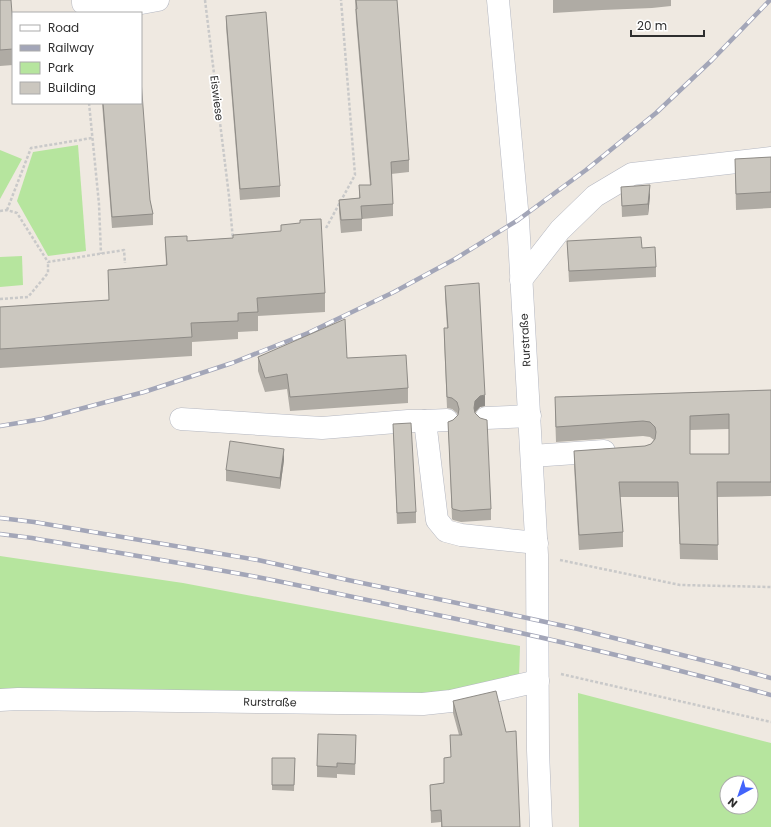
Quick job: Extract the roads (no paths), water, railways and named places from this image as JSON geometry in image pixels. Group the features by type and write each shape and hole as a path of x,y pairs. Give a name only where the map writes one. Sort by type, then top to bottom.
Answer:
{"street":[{"path":"83,0 83,3 98,11 158,0"},
{"name":"Rurstraße","path":"498,0 518,220 537,549 538,750 541,827"},
{"path":"521,280 560,230 595,196 632,174 771,158"},
{"path":"486,418 530,416"},
{"path":"181,419 322,428 408,421 448,420"},
{"path":"425,421 437,520 446,531 537,549"},
{"path":"532,456 623,450"},
{"name":"Rurstraße","path":"0,700 423,704 450,702 538,675"}],"railway":[{"path":"0,426 42,419 144,392 232,363 308,333 394,292 455,259 518,220 586,170 656,113 712,60 770,0"},
{"path":"0,518 34,522 258,560 578,629 771,678"},
{"path":"0,534 32,538 257,577 500,628 681,671 771,695"}]}
